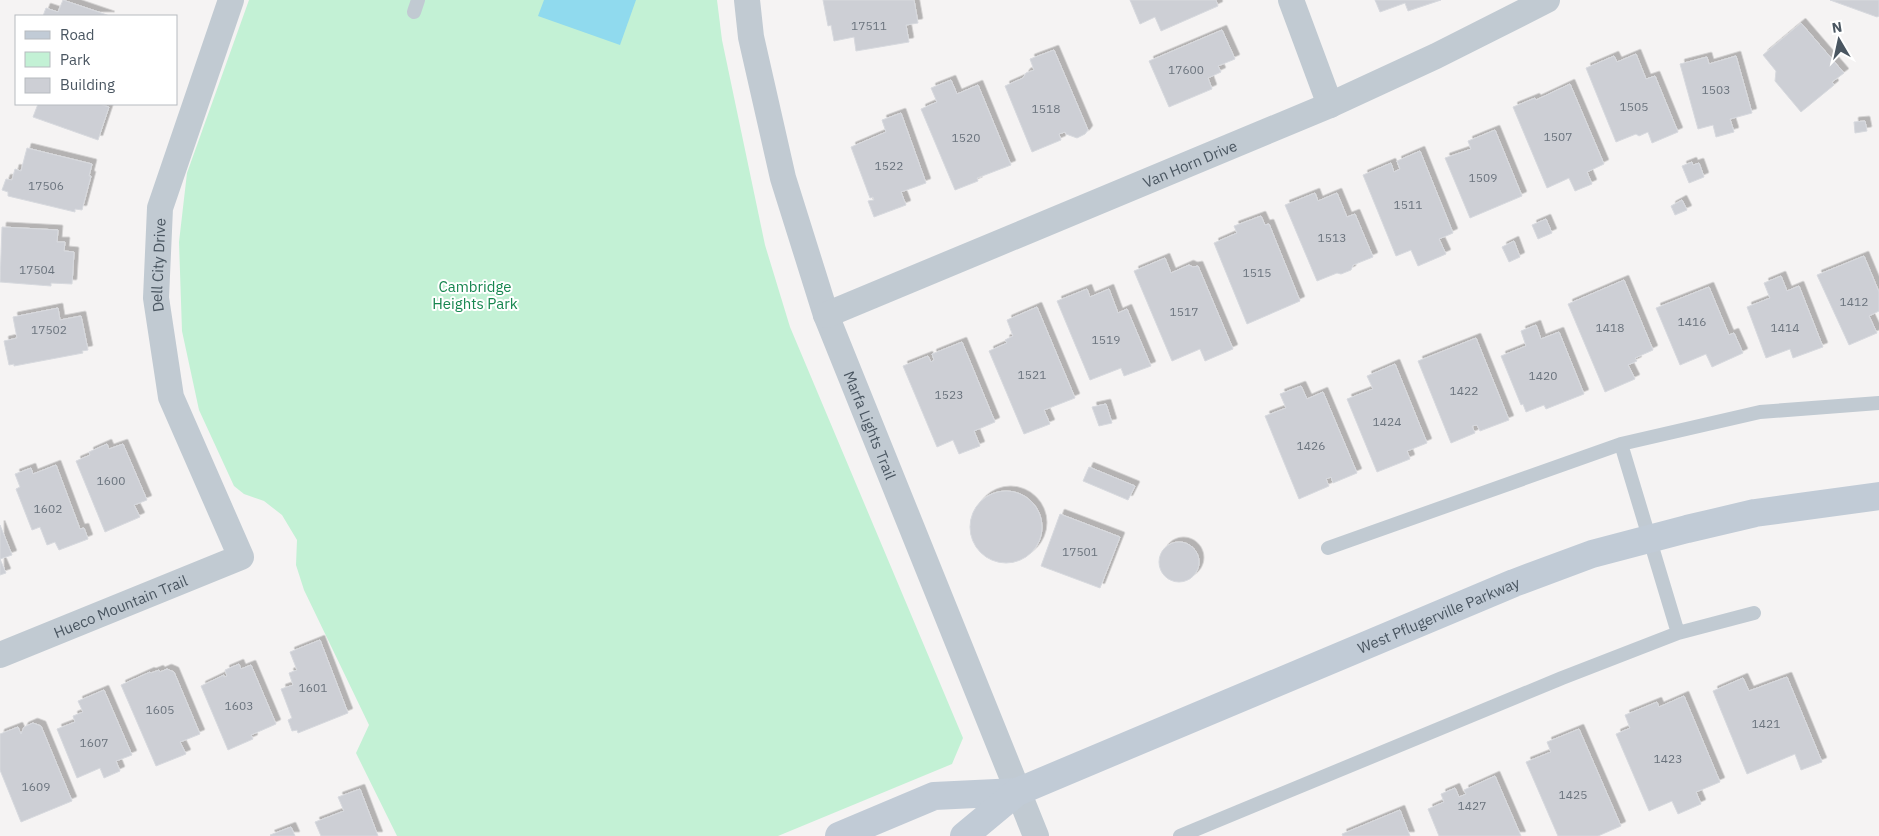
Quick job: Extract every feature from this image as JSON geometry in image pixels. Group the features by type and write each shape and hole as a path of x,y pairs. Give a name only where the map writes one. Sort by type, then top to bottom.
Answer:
{"main road":[{"name":"West Pflugerville Parkway","path":"964,836 1017,792 1514,583 1592,554 1754,513 1879,496"},
{"name":"West Pflugerville Parkway","path":"839,836 934,796 1017,792"}],"street":[{"name":"Dell City Drive","path":"231,0 160,208 156,298 171,397 241,557"},
{"name":"Marfa Lights Trail","path":"747,0 751,37 783,178 826,315 1036,836"},
{"path":"1291,0 1330,105"},
{"name":"Van Horn Drive","path":"826,315 1330,105 1436,56 1547,0"},
{"name":"Hueco Mountain Trail","path":"0,656 241,557"}],"lane":[{"path":"1328,548 1621,444 1760,412 1879,403"},
{"path":"1621,444 1678,633"},
{"path":"1180,836 1562,678 1678,633 1754,613"}],"green space":[{"name":"Cambridge Heights Park","path":"249,0 717,0 722,40 765,245 790,327 963,738 952,764 778,836 397,836 356,753 369,725 304,590 296,565 297,540 282,515 264,501 244,494 234,486 199,410 182,331 179,242 187,173"}],"water":[{"path":"544,0 636,0 620,45 538,16"}],"building":[{"path":"63,0 107,15 43,15 46,8 58,12"},
{"path":"823,0 914,0 918,23 906,25 909,42 856,51 854,37 834,41 831,25 828,26"},
{"path":"1130,0 1216,0 1218,6 1161,31 1155,17 1140,24"},
{"path":"1375,0 1441,0 1408,11 1405,3 1380,12"},
{"path":"1830,0 1879,0 1879,16 1877,17"},
{"path":"1801,23 1844,73 1832,82 1834,85 1801,112 1775,81 1776,71 1763,55"},
{"path":"1222,30 1235,59 1218,66 1221,72 1208,78 1212,89 1169,107 1149,61"},
{"path":"1054,50 1088,130 1077,138 1065,132 1059,134 1061,140 1032,152 1005,86 1023,78 1026,73 1034,70 1030,59"},
{"path":"1636,54 1646,79 1655,76 1678,132 1652,143 1648,132 1639,136 1636,134 1616,142 1586,68 1614,56 1617,62"},
{"path":"1736,56 1752,113 1730,119 1734,132 1716,137 1713,125 1698,129 1680,64 1707,57 1709,64"},
{"path":"951,80 957,94 978,85 1011,165 977,178 978,181 955,190 921,109 937,102 931,88"},
{"path":"1570,84 1604,164 1587,172 1592,184 1575,191 1569,178 1547,188 1513,107 1535,98 1536,100"},
{"path":"38,105 102,105 109,107 98,140 33,117"},
{"path":"901,113 926,183 901,192 906,205 874,217 868,201 874,200 873,197 870,198 851,147 886,132 882,120"},
{"path":"1865,121 1867,131 1855,133 1854,122"},
{"path":"1495,130 1522,196 1470,218 1445,158 1471,149 1468,141"},
{"path":"27,148 92,164 89,176 91,176 82,210 75,209 75,212 8,196 8,192 2,190 6,179 12,180 15,169 21,171"},
{"path":"1420,151 1453,233 1439,239 1446,254 1418,266 1411,250 1396,256 1363,175 1391,163 1394,172 1400,169 1397,161"},
{"path":"1692,162 1693,165 1699,163 1704,177 1689,183 1682,166"},
{"path":"1315,193 1318,201 1337,193 1347,217 1355,214 1373,257 1353,265 1351,270 1317,281 1285,205"},
{"path":"1682,200 1687,210 1675,215 1671,206"},
{"path":"1261,216 1265,225 1269,224 1300,301 1247,324 1214,243 1237,233 1234,226"},
{"path":"1546,219 1552,233 1538,239 1532,225"},
{"path":"2,227 58,230 57,242 65,242 64,251 74,252 72,284 51,283 51,286 0,282"},
{"path":"1514,241 1520,257 1509,262 1502,247"},
{"path":"1864,256 1879,292 1879,311 1869,316 1877,333 1849,345 1817,275"},
{"path":"1165,258 1171,273 1189,265 1193,267 1198,266 1233,349 1205,361 1200,349 1172,361 1134,271"},
{"path":"1781,276 1787,291 1799,286 1823,347 1793,358 1790,349 1766,358 1747,307 1770,298 1764,283"},
{"path":"1624,280 1653,350 1635,358 1637,361 1628,365 1635,379 1605,392 1568,304"},
{"path":"1709,287 1729,335 1734,333 1743,353 1712,367 1706,354 1680,365 1656,308"},
{"path":"1087,289 1090,297 1109,289 1118,313 1127,309 1151,366 1124,376 1121,368 1090,380 1057,301"},
{"path":"1037,307 1075,398 1044,410 1050,424 1024,434 989,351 1007,343 1005,340 1013,336 1007,320"},
{"path":"58,308 60,320 81,316 88,350 82,351 83,353 14,366 14,364 9,365 4,341 17,338 13,317"},
{"path":"1536,325 1541,339 1559,332 1584,394 1546,409 1544,405 1526,412 1523,404 1521,405 1501,356 1526,346 1521,331"},
{"path":"1476,338 1509,420 1480,431 1477,425 1472,426 1475,433 1451,443 1418,361"},
{"path":"962,342 995,422 974,431 980,446 959,454 953,440 937,447 903,366 928,356 931,362 934,360 932,354"},
{"path":"1395,364 1427,443 1407,451 1410,459 1377,472 1347,399 1373,389 1367,376"},
{"path":"1301,386 1307,399 1323,392 1357,473 1333,483 1331,477 1326,479 1329,486 1299,499 1265,416 1286,408 1280,394"},
{"path":"1106,404 1112,423 1099,426 1092,407"},
{"path":"107,444 109,449 123,444 147,500 134,505 140,517 105,532 76,461 90,455 89,452"},
{"path":"56,465 80,529 84,528 88,539 59,550 55,542 47,545 40,527 32,530 16,489 20,487 15,474 31,468 33,474"},
{"path":"1089,467 1135,486 1128,500 1083,481"},
{"path":"1006,491 1026,497 1036,507 1042,527 1036,547 1026,557 1006,563 986,557 976,547 970,527 976,507 986,497"},
{"path":"1060,514 1120,537 1100,588 1041,566"},
{"path":"0,525 12,555 0,559"},
{"path":"1179,542 1193,548 1199,562 1193,576 1179,582 1165,576 1159,562 1165,548"},
{"path":"0,559 6,573 0,575"},
{"path":"320,640 348,713 298,733 297,730 292,731 288,720 292,718 281,689 293,685 289,673 297,670 290,652"},
{"path":"239,664 241,669 251,665 276,724 251,735 253,739 228,750 201,686 224,675 224,677 227,676 225,670"},
{"path":"167,669 174,672 200,734 180,742 186,754 156,766 121,685 150,672 159,670 160,672"},
{"path":"1787,677 1822,762 1801,770 1795,754 1747,774 1713,691 1743,678 1749,691"},
{"path":"104,690 132,755 116,761 120,771 104,778 100,768 77,778 57,729 75,722 73,716 83,712 78,701"},
{"path":"1684,696 1720,782 1696,792 1701,804 1678,814 1672,801 1649,811 1616,734 1630,728 1625,715 1657,702 1659,707"},
{"path":"33,723 41,726 72,801 21,822 0,770 0,734 18,727 21,734 24,727"},
{"path":"1579,729 1621,826 1598,836 1558,836 1526,762 1551,752 1547,742"},
{"path":"1495,776 1521,836 1439,836 1428,809 1444,802 1441,794 1455,788 1459,797 1466,794 1464,790"},
{"path":"360,789 378,836 321,836 315,822 344,811 338,797"},
{"path":"1400,810 1410,836 1343,836 1342,834"},
{"path":"291,827 295,836 270,835"}]}
